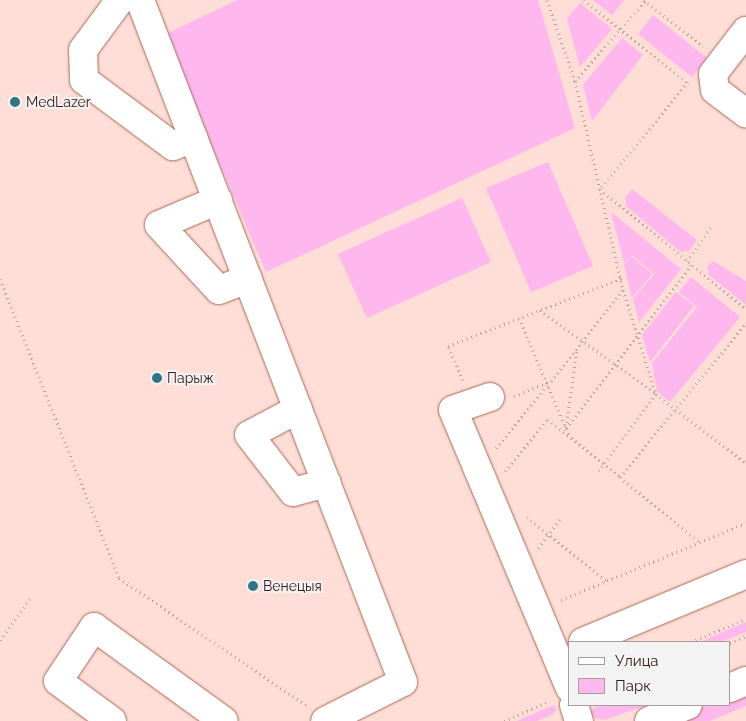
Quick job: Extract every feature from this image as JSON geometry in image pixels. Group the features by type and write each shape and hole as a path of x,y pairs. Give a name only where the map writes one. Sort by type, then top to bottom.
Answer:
{"street":[{"path":"120,0 83,50 84,80 172,146 193,138"},
{"path":"140,0 403,682 326,720"},
{"path":"746,31 718,72 715,90 746,113"},
{"path":"218,200 159,225 219,290 248,279"},
{"path":"497,398 453,410 562,651 566,698"},
{"path":"298,409 248,435 293,492 326,483"},
{"path":"585,641 746,574"},
{"path":"112,721 58,681 94,627 224,721"},
{"path":"731,688 746,681"},
{"path":"571,706 579,721"},
{"path":"650,721 686,706"}],"path":[{"path":"547,0 575,82 622,278 623,290 656,394"},
{"path":"584,0 686,82"},
{"path":"575,82 621,31 645,0 718,72 686,82 600,189"},
{"path":"600,189 746,309"},
{"path":"687,260 711,226"},
{"path":"566,428 614,365 637,339 692,265"},
{"path":"465,384 448,346 622,278"},
{"path":"0,279 119,578 326,720"},
{"path":"494,450 552,381 623,290"},
{"path":"540,310 656,394 746,464"},
{"path":"519,318 570,437"},
{"path":"620,477 746,323"},
{"path":"566,428 577,348"},
{"path":"497,398 547,385"},
{"path":"599,471 656,394"},
{"path":"504,473 548,419 700,542"},
{"path":"522,514 606,581"},
{"path":"534,553 560,519"},
{"path":"557,601 746,523"},
{"path":"0,640 32,597"},
{"path":"693,641 746,618"},
{"path":"731,643 746,636"},
{"path":"504,721 566,698"}],"green space":[{"path":"237,0 538,0 575,128 266,272 164,35"},
{"path":"593,0 624,0 612,15"},
{"path":"580,3 612,29 580,67 567,19"},
{"path":"653,15 707,58 692,77 638,34"},
{"path":"622,38 643,55 592,121 583,85"},
{"path":"548,162 593,266 531,292 486,188"},
{"path":"632,189 697,240 689,251 681,252 627,207 625,198"},
{"path":"462,198 491,262 367,318 338,254"},
{"path":"611,212 681,269 639,322 633,299 654,274 632,255 624,263"},
{"path":"631,256 652,274 632,298 624,265"},
{"path":"713,261 746,281 746,305 709,275 707,267"},
{"path":"691,277 740,317 670,402 657,391 652,363 697,307 679,292"},
{"path":"676,292 694,306 650,362 642,335"},
{"path":"746,622 746,632 724,641 702,641"},
{"path":"746,689 746,706 710,721 670,721 707,706 731,706 731,696"},
{"path":"554,705 557,710 551,715 537,721 517,721"},
{"path":"599,706 645,706 604,720 595,718 588,711"}],"place":[{"name":"MedLazer","path":"15,102"},
{"name":"Парыж","path":"157,378"},
{"name":"Венецыя","path":"253,586"}]}
